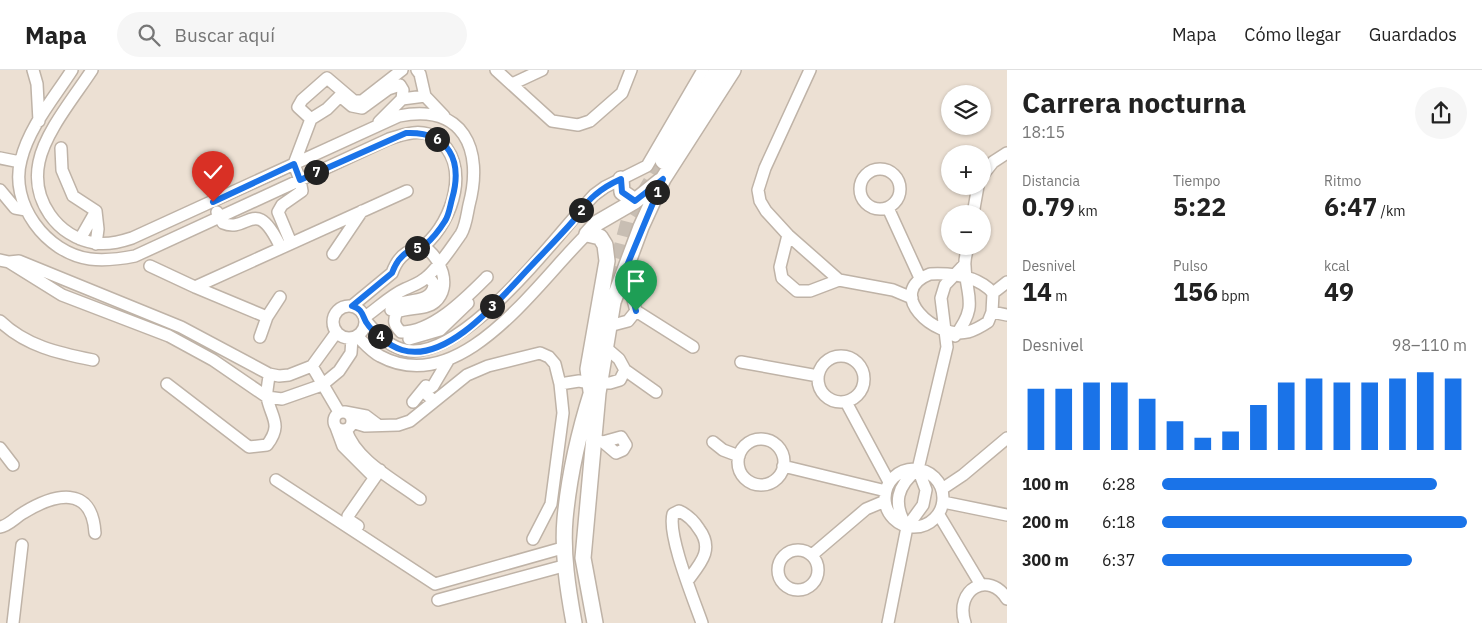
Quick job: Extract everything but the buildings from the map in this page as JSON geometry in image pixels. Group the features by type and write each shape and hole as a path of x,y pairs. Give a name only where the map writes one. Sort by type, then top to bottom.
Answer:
{"main road":[{"path":"574,623 567,584 565,520 582,420 594,386 613,302 662,171 717,70"},
{"path":"595,623 583,558 598,441 594,386 588,369 607,262 605,245 600,237 587,234 597,223 635,201 662,171 733,70"},
{"path":"621,179 622,192 635,201"},
{"path":"585,569 588,623"}],"street":[{"path":"33,70 37,84 38,121"},
{"path":"72,70 27,141 20,162 20,188 26,210 36,226 61,248 89,259 115,260 135,256 389,139 406,133 420,132 433,136 444,144 455,164 455,189 446,220 424,247 407,252 395,265 392,273 352,306"},
{"path":"92,70 53,130 39,162 38,185 42,201 50,216 61,228 80,240 96,244 112,244 132,238 399,116 430,113 446,118"},
{"path":"342,94 354,101 362,101 371,96 402,70"},
{"path":"5,261 62,295 169,336 213,360 267,397 282,399 322,385 339,371 351,353 355,337 363,330 365,319 405,289 416,285 428,276 439,264 462,231 475,174 473,156 466,138 425,96 420,74 417,70"},
{"path":"496,70 552,121 578,125 590,121 622,93 631,70"},
{"path":"512,84 542,70"},
{"path":"587,234 514,312 470,350 444,361 401,365 378,356 355,337 343,338 336,333 332,322 336,312 341,307 352,306 360,310 365,319 385,341 403,350 434,348 466,331 498,301 594,195 647,166 703,70"},
{"path":"810,70 758,190 760,201 766,211 788,235 839,280"},
{"path":"311,119 298,107 302,100 327,78 352,106 362,108 388,89 400,85 403,90 402,99 376,126"},
{"path":"286,245 278,212 282,205 302,191 294,164 311,119 327,109 342,94"},
{"path":"402,99 425,96"},
{"path":"61,148 62,170 73,196 96,211"},
{"path":"991,165 1007,154"},
{"path":"0,158 20,162"},
{"path":"455,189 472,193"},
{"path":"0,190 15,208 26,210"},
{"path":"195,287 407,191"},
{"path":"213,202 223,224 228,225 250,219 264,222 286,245"},
{"path":"888,208 920,278"},
{"path":"80,240 96,211"},
{"path":"96,211 98,229 96,244"},
{"path":"333,254 362,211"},
{"path":"788,235 780,267 782,278 797,291 810,290 839,280 893,290 912,298"},
{"path":"424,247 433,254 444,276 442,292 435,302 426,306 405,308 397,312 394,319 395,326 402,332 410,332 437,322 488,277"},
{"path":"947,347 968,316 970,298 964,265 966,255"},
{"path":"5,261 19,261 181,327 269,374 289,375 312,366 336,333"},
{"path":"888,623 907,527 923,505 926,490 918,469 947,347 941,298 945,285 964,265"},
{"path":"150,266 267,317"},
{"path":"392,273 396,283 405,289"},
{"path":"930,274 954,275 986,285 993,293 992,312 988,322 967,332 958,332 933,325 918,314 912,298 915,283 920,278 930,274"},
{"path":"428,276 434,284 430,294 424,299 404,300 393,305 387,318 392,330 399,337 409,339 440,330 470,300 476,288"},
{"path":"621,280 631,292 636,311 693,346"},
{"path":"993,293 1007,282"},
{"path":"260,337 267,317 280,297"},
{"path":"609,326 628,321 636,311"},
{"path":"992,312 1007,315"},
{"path":"0,321 12,333 33,344 64,354 93,360"},
{"path":"602,351 619,359 625,370 656,392"},
{"path":"341,412 333,422 345,426 398,425 410,421 467,375 488,366 540,353 550,357 555,364 560,384 563,413 551,504 532,539"},
{"path":"844,355 856,361 863,372 864,385 858,396 846,402 836,402 826,396 820,387 818,376 822,364 832,356 844,355"},
{"path":"413,402 424,392 444,361"},
{"path":"741,362 818,376"},
{"path":"312,366 322,385 341,412 352,417 345,426"},
{"path":"560,384 579,381 594,386 610,384 620,380 625,370"},
{"path":"167,384 249,448 267,444 275,434 274,416 267,397 269,374"},
{"path":"424,392 434,401"},
{"path":"812,555 886,491 900,471 907,468 918,469 931,474 942,489 943,502 939,515 924,527 907,527 895,520 888,511 886,491 846,402"},
{"path":"341,412 366,416 378,425"},
{"path":"345,426 351,450 377,473 420,498"},
{"path":"598,441 616,453 623,450 626,445 621,437"},
{"path":"942,489 963,475 1007,438"},
{"path":"766,440 780,450 783,466 780,475 764,485 755,485 741,474 738,465 739,456 749,442 766,440"},
{"path":"714,442 723,450 739,456"},
{"path":"0,448 13,465"},
{"path":"783,466 886,491"},
{"path":"907,527 899,514 899,492 906,479 918,469"},
{"path":"377,473 350,512 349,520 407,559"},
{"path":"276,480 435,584 566,547"},
{"path":"0,527 54,498 65,496 77,498 86,506 92,515 95,533"},
{"path":"943,502 1007,515"},
{"path":"688,580 704,559 707,546 705,537 694,522 679,512 673,514 671,522 688,580 702,623"},
{"path":"939,515 981,585"},
{"path":"13,623 22,545"},
{"path":"438,600 567,565"},
{"path":"965,623 962,612 963,600 970,590 981,585 992,586 1003,592 1007,599"}],"tunnel":[{"path":"606,303 629,218 661,164"}],"route":[{"path":"213,202 294,164 300,180 406,133 420,132 433,136 444,144 455,164 455,189 446,220 424,247 407,252 395,265 392,273 352,306 363,313 366,322 385,341 403,350 418,350 434,348 466,331 498,301 594,195 605,187 621,179 620,188 622,192 635,201 663,179 641,227 621,280 631,292 636,311"}]}
